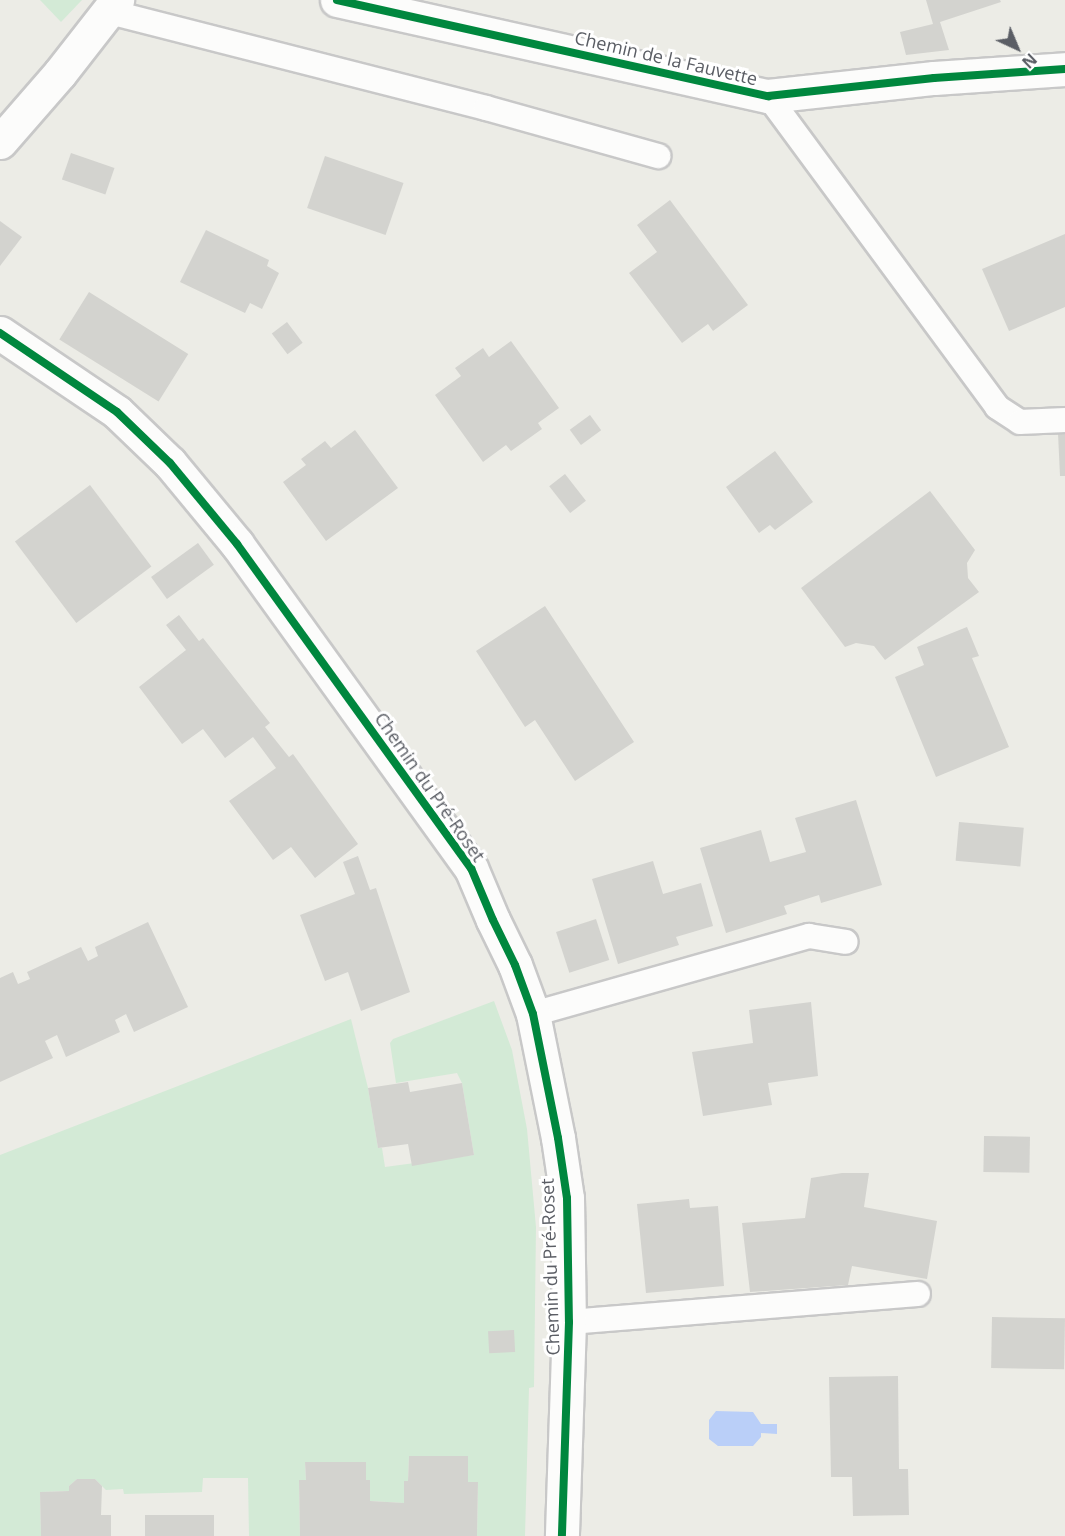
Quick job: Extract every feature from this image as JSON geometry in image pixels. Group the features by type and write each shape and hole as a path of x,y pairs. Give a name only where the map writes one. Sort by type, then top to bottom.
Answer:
{"street":[{"name":"Chemin de la Fauvette","path":"337,0 768,96 912,80 1065,69"},
{"path":"0,142 113,6"},
{"name":"Chemin du Pré-Roset","path":"0,333 117,412 170,463 237,544 471,868 515,965 533,1014 558,1137 567,1198 569,1322 562,1536"}],"lane":[{"path":"113,6 658,156"},
{"name":"Chemin de la Fauvette","path":"768,96 997,407 1020,422 1065,420"},
{"path":"533,1014 809,936 846,942"},
{"path":"569,1322 918,1294"}],"green space":[{"path":"40,0 82,0 61,22"},
{"path":"494,1001 512,1050 527,1129 536,1227 534,1387 529,1388 525,1536 477,1536 478,1482 468,1482 467,1456 409,1456 408,1481 404,1481 404,1503 370,1501 370,1480 366,1480 365,1463 305,1462 306,1480 299,1480 300,1536 249,1536 248,1478 203,1478 202,1492 124,1494 123,1489 106,1490 95,1479 77,1479 69,1486 69,1491 40,1492 41,1536 0,1536 0,1155 351,1019 368,1088 378,1148 382,1148 385,1167 474,1155 462,1083 457,1073 396,1083 390,1043 393,1039"}],"water":[{"path":"716,1411 753,1412 761,1424 777,1424 777,1434 761,1433 761,1437 753,1446 718,1446 709,1439 709,1420"}],"building":[{"path":"926,0 1000,0 1001,2 940,22 949,50 906,55 900,32 933,24"},
{"path":"71,153 114,168 105,194 62,179"},
{"path":"325,156 403,183 386,235 307,208"},
{"path":"670,200 748,305 713,331 708,324 682,343 629,273 657,252 637,225"},
{"path":"0,221 22,237 0,266"},
{"path":"206,230 269,260 267,266 279,273 262,309 250,303 245,313 180,282"},
{"path":"1065,234 1065,307 1009,331 982,269"},
{"path":"89,292 188,354 159,401 59,339"},
{"path":"287,322 303,343 287,354 272,333"},
{"path":"511,341 559,408 538,423 542,429 511,451 506,445 483,462 435,395 461,376 455,368 483,348 489,357"},
{"path":"590,415 601,430 581,445 570,430"},
{"path":"355,430 398,488 326,541 283,482 306,465 301,459 325,441 331,448"},
{"path":"1065,432 1065,476 1060,476 1058,433"},
{"path":"775,451 813,502 775,530 770,525 759,533 726,487"},
{"path":"565,474 586,501 570,513 549,486"},
{"path":"90,485 151,566 76,623 15,542"},
{"path":"930,491 975,550 967,563 968,578 979,592 885,660 874,646 856,643 845,647 801,588"},
{"path":"198,543 214,565 167,599 151,577"},
{"path":"545,606 634,742 575,781 535,720 525,727 476,651"},
{"path":"179,615 199,641 203,638 270,723 265,727 289,757 293,754 358,844 315,878 291,847 273,860 229,801 276,768 253,737 225,758 203,729 182,744 139,687 186,650 166,625"},
{"path":"967,627 979,656 972,658 1009,747 936,777 895,677 924,665 917,647"},
{"path":"856,800 882,885 821,903 819,895 784,906 787,914 726,933 700,848 761,830 770,862 806,852 795,818"},
{"path":"959,822 1024,828 1020,867 956,861"},
{"path":"358,856 370,890 376,888 410,992 361,1011 348,972 325,981 300,915 355,894 343,862"},
{"path":"653,861 663,894 701,883 713,926 676,937 679,945 618,964 592,879"},
{"path":"596,919 609,960 569,973 556,932"},
{"path":"148,922 188,1007 134,1032 126,1014 115,1020 120,1032 66,1057 57,1035 45,1041 53,1058 0,1082 0,978 13,972 18,984 30,979 27,972 81,947 88,961 98,956 95,947"},
{"path":"811,1002 818,1076 768,1083 772,1105 703,1116 692,1052 753,1043 749,1010"},
{"path":"408,1082 410,1092 462,1083 474,1155 412,1166 408,1144 378,1148 368,1088"},
{"path":"984,1136 1030,1137 1029,1173 983,1172"},
{"path":"842,1173 869,1173 864,1207 937,1221 927,1279 852,1266 848,1285 750,1292 742,1223 805,1218 811,1178"},
{"path":"689,1199 690,1208 718,1206 724,1286 646,1293 637,1204"},
{"path":"992,1317 1065,1318 1064,1369 991,1368"},
{"path":"514,1330 515,1352 489,1353 488,1331"},
{"path":"898,1376 899,1469 908,1469 909,1515 853,1516 852,1477 831,1477 829,1377"},
{"path":"409,1456 468,1456 468,1482 478,1482 477,1536 300,1536 299,1480 306,1480 305,1462 366,1462 366,1480 370,1480 370,1501 404,1503 404,1481 408,1481"},
{"path":"77,1479 95,1479 102,1486 101,1515 111,1515 111,1536 41,1536 40,1492 69,1491 69,1486"},
{"path":"145,1515 214,1515 214,1536 145,1536"}],"cycle path":[{"path":"337,0 768,96 934,78 1065,69"},
{"path":"0,333 117,412 170,463 237,544 471,868 515,965 533,1014 558,1138 567,1198 569,1322 562,1536"}]}
